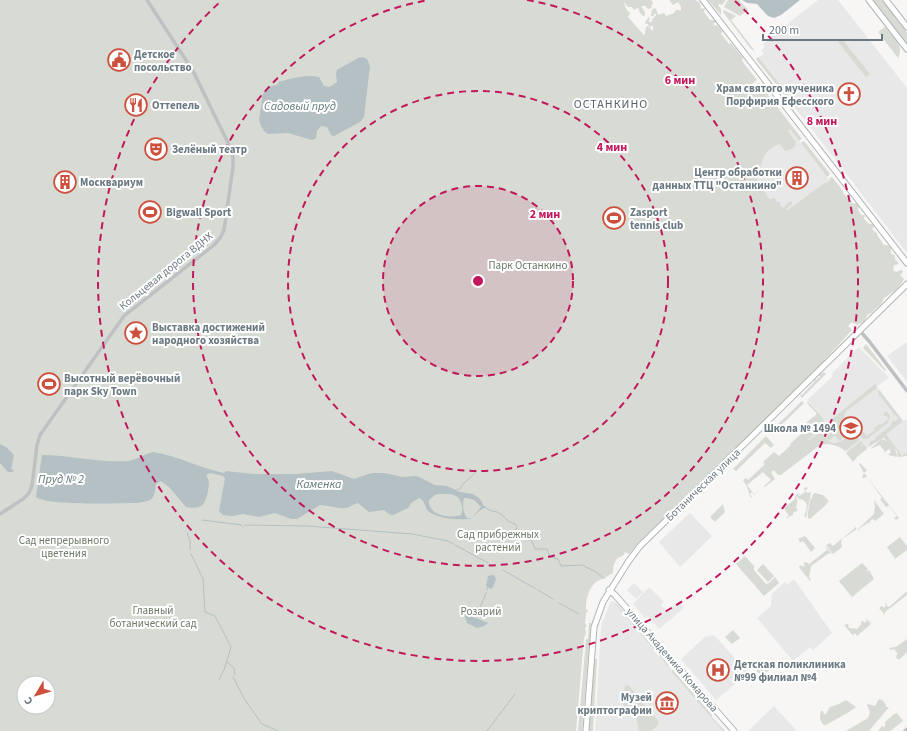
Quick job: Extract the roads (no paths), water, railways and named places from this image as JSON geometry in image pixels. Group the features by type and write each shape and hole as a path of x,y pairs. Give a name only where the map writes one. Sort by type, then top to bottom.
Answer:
{"main road":[{"path":"703,0 907,263"},
{"path":"869,0 907,49"},
{"path":"886,0 907,27"},
{"name":"Ботаническая улица","path":"586,731 593,632 599,610 609,590 628,562 640,546 907,284"},
{"name":"улица Академика Комарова","path":"609,590 616,595 734,731"}],"street":[{"name":"Кольцевая дорога ВДНХ","path":"0,514 25,498 29,493 32,486 39,438 121,319 215,244 224,230 233,167 233,158 230,149 193,71 147,0"},
{"path":"860,331 907,391"}],"water":[{"path":"742,0 800,0 781,15 774,18 768,16 757,4 747,3"},
{"name":"Садовый пруд","path":"363,57 367,59 370,66 364,117 360,122 334,136 331,135 327,127 321,126 317,131 316,138 312,140 288,133 268,134 264,131 259,120 263,94 268,86 279,84 278,82 298,77 314,76 319,77 324,86 330,87 337,82 337,70 358,58"},
{"path":"0,444 6,447 14,455 11,469 14,470 13,472 8,472 0,463"},
{"name":"Пруд № 2","path":"153,452 171,456 224,473 226,471 254,474 296,474 332,471 354,479 374,473 385,473 402,477 417,476 435,485 447,486 460,492 473,494 479,498 486,507 472,518 468,519 450,519 432,514 428,511 419,498 411,503 408,508 393,515 384,510 369,512 358,503 348,508 320,505 297,519 291,519 275,513 259,517 243,514 233,516 223,515 219,511 225,478 223,476 210,473 206,475 209,484 206,500 202,505 196,508 186,507 169,487 161,481 156,484 153,497 146,502 68,503 43,500 36,497 42,455 95,460 127,461","holes":["435,495 457,496 462,506 461,515 446,516 435,512 429,505 429,500","464,498 474,500 481,507 472,518 467,518 463,508"]},
{"path":"494,575 496,579 491,589 486,586 488,576"},
{"path":"464,613 488,623 477,628 467,623"}],"waterway":[{"path":"456,490 460,489 463,484 476,472"},
{"name":"Каменка","path":"485,507 499,513 507,520 515,524 517,527 515,532 516,535 525,536 531,539 535,549 547,549 550,557 558,559 561,566 582,565 596,572 602,577"},
{"path":"202,520 242,525 241,526"},
{"path":"243,527 245,525 307,526 412,534 448,541 453,544"},
{"path":"187,533 190,541 190,550"},
{"path":"455,545 488,563"},
{"path":"191,554 203,579 205,612 215,616 231,647 224,670 219,680"},
{"path":"503,570 536,589"},
{"path":"538,590 553,599"},
{"path":"478,613 486,593"},
{"path":"559,603 579,614"},
{"path":"227,662 234,668 235,675"},
{"path":"233,677 245,700 262,724 278,731"},
{"path":"487,731 515,694"}],"place":[{"name":"Детское посольство","path":"119,60"},
{"name":"Храм святого мученика Порфирия Ефесского","path":"849,94"},
{"name":"Оттепель","path":"136,105"},
{"name":"Зелёный театр","path":"156,149"},
{"name":"Центр обработки данных ТТЦ \"Останкино\"","path":"797,178"},
{"name":"Москвариум","path":"65,182"},
{"name":"Bigwall Sport","path":"150,212"},
{"name":"Zasport tennis club","path":"614,218"},
{"name":"Выставка достижений народного хозяйства","path":"136,333"},
{"name":"Высотный верёвочный парк Sky Town","path":"49,384"},
{"name":"Школа № 1494","path":"851,428"},
{"name":"Детская поликлиника №99 филиал №4","path":"718,670"},
{"name":"Музей криптографии","path":"667,703"}],"district":[{"name":"ОСТАНКИНО","path":"611,104"}],"park label":[{"name":"Парк Останкино","path":"528,265"},
{"name":"Сад прибрежных растений","path":"498,540"},
{"name":"Сад непрерывного цветения","path":"64,546"},
{"name":"Розарий","path":"481,611"},
{"name":"Главный ботанический сад","path":"153,616"}]}
